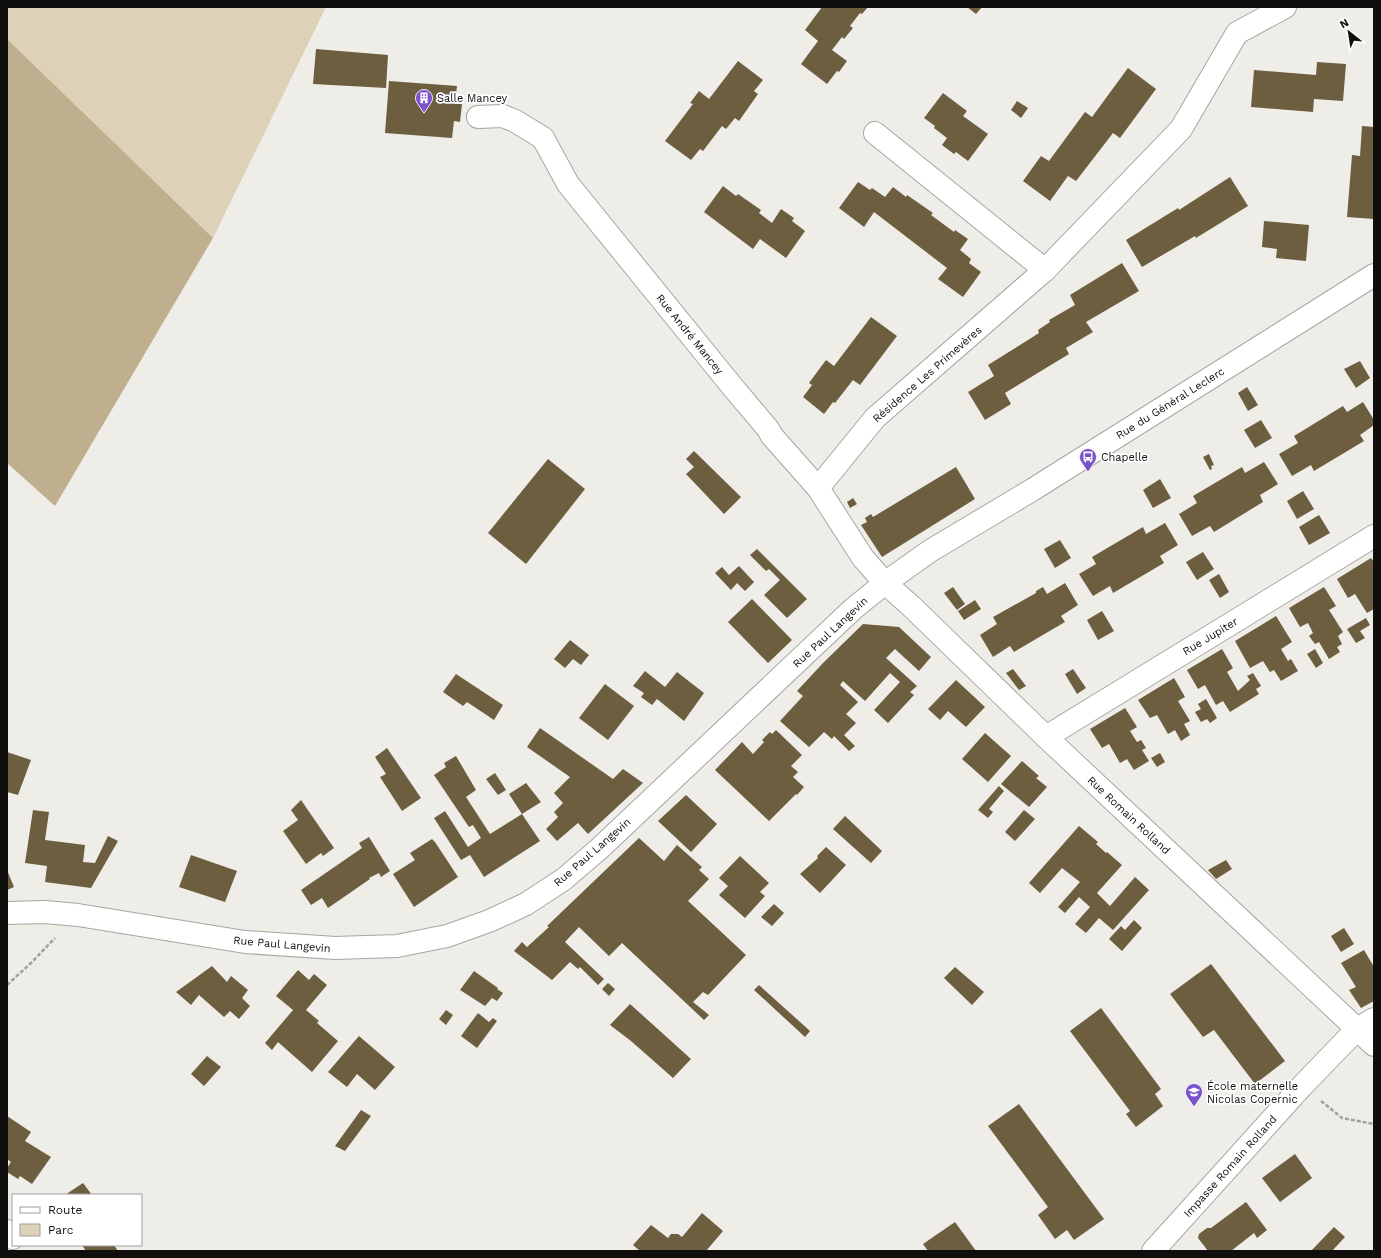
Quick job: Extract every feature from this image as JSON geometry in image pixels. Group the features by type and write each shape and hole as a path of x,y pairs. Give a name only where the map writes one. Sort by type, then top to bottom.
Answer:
{"street":[{"name":"Résidence Les Primevères","path":"818,488 875,418 1045,270 1181,128 1237,33 1282,8"},
{"name":"Rue André Mancey","path":"478,116 502,116 515,121 543,138 568,184 768,429 772,436 818,488 863,558 885,583"},
{"path":"875,133 1045,270"},
{"name":"Rue du Général Leclerc","path":"885,583 930,551 1032,490 1374,275"},
{"name":"Rue Jupiter","path":"1046,736 1374,536"},
{"name":"Rue Romain Rolland","path":"885,583 911,606 1046,736 1366,1024 1374,1045"},
{"name":"Rue Paul Langevin","path":"7,913 45,912 78,915 245,942 335,948 397,946 447,936 489,921 526,904 564,878 600,849 862,601 885,583"},
{"name":"Impasse Romain Rolland","path":"1153,1251 1302,1086 1366,1024"}],"path":[{"path":"7,985 78,915"},
{"path":"1302,1086 1342,1118 1374,1124"}],"green space":[{"path":"7,7 326,7 213,238 7,39"}],"shaded area":[{"path":"7,39 213,238 55,506 7,463"}],"building":[{"path":"822,7 868,7 862,14 860,13 850,26 853,28 844,39 842,37 832,50 847,61 827,84 801,64 818,41 805,30"},
{"path":"967,7 982,7 976,14"},
{"path":"316,49 388,55 386,88 313,84"},
{"path":"738,61 763,80 754,91 758,94 739,121 735,118 726,129 722,126 703,151 700,149 691,160 665,141 693,104 690,103 699,91 709,99"},
{"path":"1317,62 1346,64 1343,101 1314,99 1313,112 1251,107 1254,70 1316,75"},
{"path":"1128,68 1156,89 1120,138 1113,133 1076,181 1068,176 1050,201 1023,181 1041,156 1049,161 1085,112 1092,117"},
{"name":"Salle Mancey","path":"389,81 457,86 455,104 462,104 460,122 454,121 452,138 385,133"},
{"path":"943,93 967,111 963,116 988,134 968,161 956,152 954,154 942,145 947,138 924,118"},
{"path":"1017,101 1028,108 1021,118 1011,110"},
{"path":"1362,126 1374,127 1374,219 1347,217 1352,155 1360,156"},
{"path":"1230,177 1248,206 1196,238 1195,236 1142,267 1126,240 1178,208 1179,210"},
{"path":"858,182 870,190 872,188 885,197 893,187 906,197 907,195 933,213 931,215 954,232 955,230 968,239 960,250 971,259 969,263 981,272 963,297 938,279 947,268 874,212 864,227 839,208"},
{"path":"723,186 736,196 738,194 761,210 759,213 772,223 781,209 794,218 792,221 805,231 786,258 760,239 753,249 704,212"},
{"path":"1264,221 1309,225 1306,261 1276,258 1277,249 1262,247"},
{"path":"1122,263 1139,291 1086,322 1093,332 1066,348 1069,354 1005,393 1011,404 985,420 968,392 994,376 988,365 1039,333 1038,330 1050,322 1049,320 1075,305 1070,295"},
{"path":"871,317 897,336 860,385 853,380 835,403 833,402 824,414 803,397 812,385 809,383 826,360 834,366"},
{"path":"1360,361 1370,378 1356,388 1344,369"},
{"path":"1247,387 1258,405 1248,411 1238,393"},
{"path":"1363,402 1374,420 1374,425 1360,435 1364,441 1314,471 1311,465 1292,476 1279,454 1298,443 1294,436 1343,406 1347,412"},
{"path":"1261,420 1272,438 1255,448 1244,430"},
{"path":"694,451 741,497 724,514 686,474 694,467 686,459"},
{"path":"1209,454 1214,465 1211,466 1212,469 1210,470 1203,457"},
{"path":"548,459 585,489 526,564 488,533"},
{"path":"1264,462 1278,484 1260,495 1263,502 1214,532 1210,526 1192,536 1179,514 1197,503 1193,496 1242,467 1245,473"},
{"path":"956,467 975,499 882,557 861,525 867,522 865,518 871,514 873,517"},
{"path":"1160,479 1171,498 1153,508 1143,490"},
{"path":"1303,491 1314,509 1297,519 1287,501"},
{"path":"853,498 857,504 850,508 847,502"},
{"path":"1319,515 1330,533 1309,545 1299,527"},
{"path":"1165,523 1178,545 1160,556 1164,563 1113,593 1110,586 1093,596 1079,574 1096,564 1092,557 1143,527 1146,534"},
{"path":"1060,540 1071,558 1055,568 1044,549"},
{"path":"757,549 807,599 787,618 764,595 780,580 769,569 766,571 750,555"},
{"path":"1203,552 1214,569 1197,580 1186,562"},
{"path":"1371,558 1374,562 1374,609 1367,613 1355,594 1348,598 1337,579"},
{"path":"739,566 754,582 745,591 737,583 731,590 715,573 722,567 729,575"},
{"path":"1219,574 1229,592 1220,598 1209,580"},
{"path":"1065,583 1078,605 1061,616 1065,622 1014,652 1010,646 993,657 980,635 997,624 993,617 1036,593 1036,591 1043,587 1047,594"},
{"path":"953,587 965,604 957,610 944,593"},
{"path":"1324,587 1336,606 1329,610 1343,632 1338,636 1342,644 1337,647 1340,652 1329,659 1319,642 1315,644 1309,636 1313,633 1308,623 1300,627 1289,608"},
{"path":"752,599 792,640 768,663 728,622"},
{"path":"975,600 981,609 964,620 958,611"},
{"path":"1102,611 1114,631 1098,640 1087,620"},
{"path":"1276,616 1292,642 1281,649 1288,661 1291,659 1298,671 1281,681 1274,670 1270,672 1263,661 1250,668 1235,641"},
{"path":"1366,618 1370,625 1360,631 1365,638 1356,643 1347,629"},
{"path":"863,624 899,627 931,657 919,671 895,649 886,658 917,686 910,692 914,695 888,723 874,710 900,682 890,673 865,701 843,681 840,685 858,702 846,714 856,723 844,735 855,746 849,751 834,736 832,739 824,732 809,747 780,721 803,696 797,691"},
{"path":"570,640 589,655 581,665 573,659 565,668 554,659"},
{"path":"1222,649 1233,668 1227,672 1238,691 1250,680 1247,676 1253,673 1261,686 1256,689 1259,694 1230,712 1223,701 1216,705 1205,685 1198,689 1187,670"},
{"path":"1315,649 1323,663 1316,668 1307,654"},
{"path":"1013,669 1026,686 1019,690 1006,673"},
{"path":"1073,669 1086,688 1077,694 1065,674"},
{"path":"645,671 665,687 677,672 704,693 684,721 657,699 652,705 641,697 644,693 633,686"},
{"path":"456,674 503,705 494,720 467,702 463,706 443,692"},
{"path":"1174,678 1185,697 1178,701 1190,721 1184,724 1190,735 1181,741 1175,730 1168,734 1157,715 1150,718 1138,700"},
{"path":"956,680 985,707 966,727 948,711 940,720 928,709"},
{"path":"605,684 634,706 608,740 579,718"},
{"path":"1206,699 1217,718 1210,723 1207,719 1201,722 1195,712 1201,709 1198,704"},
{"path":"1125,708 1137,727 1130,731 1137,742 1141,740 1146,748 1142,750 1149,761 1134,770 1127,759 1120,763 1109,744 1102,748 1090,729"},
{"path":"540,728 613,779 623,769 643,783 588,834 578,823 557,841 546,829 558,817 554,812 563,803 554,793 570,777 527,747"},
{"path":"776,730 802,755 791,766 798,772 793,777 804,787 769,821 715,770 742,742 753,754 764,742 762,740 770,732 772,734"},
{"path":"985,733 1011,756 988,782 962,759"},
{"path":"387,748 421,798 402,811 380,777 386,774 375,757"},
{"path":"7,752 31,760 18,795 7,792"},
{"path":"1160,753 1165,762 1157,767 1151,758"},
{"path":"456,756 476,790 466,797 490,834 522,814 540,841 484,877 470,855 461,860 434,818 445,811 468,847 481,838 473,825 469,827 434,775 446,767 444,763"},
{"path":"1022,761 1039,776 1036,778 1047,787 1029,807 1001,784"},
{"path":"495,773 506,790 498,795 486,779"},
{"path":"526,783 541,802 522,814 509,794"},
{"path":"999,786 1004,791 989,809 993,812 988,818 978,810"},
{"path":"686,795 717,824 691,852 658,821"},
{"path":"301,800 334,848 323,856 321,853 306,864 283,831 298,820 291,810"},
{"path":"33,810 49,812 45,840 85,845 83,862 95,863 108,836 118,841 91,888 45,882 47,866 25,863"},
{"path":"1024,810 1035,819 1015,841 1005,832"},
{"path":"845,816 882,851 871,863 833,829"},
{"path":"1079,826 1098,842 1096,844 1122,865 1097,893 1110,906 1135,877 1149,890 1113,930 1099,918 1086,933 1075,924 1090,907 1079,897 1065,913 1058,907 1080,882 1062,868 1040,893 1029,883"},
{"path":"369,837 390,871 381,877 379,873 369,878 370,879 328,908 322,898 311,905 301,890 362,848 359,843"},
{"path":"639,838 664,861 677,845 702,867 699,870 709,879 688,901 746,955 708,995 703,992 693,1002 709,1015 704,1020 622,943 609,956 579,927 565,942 604,979 598,985 580,967 578,969 570,962 552,980 514,951 522,942 527,947"},
{"path":"432,839 458,877 414,907 393,874 415,860 410,853"},
{"path":"826,847 846,865 820,893 800,874 818,858 817,856"},
{"path":"191,855 237,871 225,902 179,887"},
{"path":"740,856 769,883 760,892 765,896 745,918 719,895 728,886 719,878"},
{"path":"1226,860 1232,869 1216,879 1208,870"},
{"path":"7,870 14,887 7,890"},
{"path":"774,904 784,913 772,926 761,917"},
{"path":"1134,920 1142,928 1122,951 1109,939 1121,926 1125,930"},
{"path":"1344,928 1354,944 1341,952 1331,936"},
{"path":"1364,950 1374,967 1374,1001 1361,1008 1349,990 1356,987 1341,963"},
{"path":"1211,964 1285,1061 1255,1084 1214,1030 1203,1037 1170,994"},
{"path":"212,966 227,982 231,976 248,990 242,998 250,1006 239,1019 230,1011 224,1017 199,995 191,1005 176,992"},
{"path":"955,967 984,992 972,1005 944,978"},
{"path":"298,970 309,980 314,974 327,985 306,1010 319,1021 317,1023 338,1041 312,1072 278,1042 272,1050 265,1043 293,1010 276,996"},
{"path":"474,971 503,993 497,1001 492,998 485,1006 460,990"},
{"path":"608,983 615,989 609,996 602,989"},
{"path":"759,985 810,1031 805,1037 754,990"},
{"path":"630,1004 691,1059 673,1078 631,1041 610,1025"},
{"path":"1101,1008 1161,1089 1155,1094 1163,1106 1136,1127 1126,1114 1130,1111 1070,1031"},
{"path":"446,1010 453,1015 446,1025 439,1019"},
{"path":"478,1013 489,1022 493,1018 497,1021 477,1048 461,1036"},
{"path":"359,1036 395,1067 375,1090 357,1074 347,1087 328,1072"},
{"path":"207,1056 221,1067 204,1086 191,1074"},
{"path":"1019,1104 1104,1219 1074,1240 1067,1230 1055,1239 1038,1215 1048,1207 988,1126"},
{"path":"361,1110 371,1116 345,1151 335,1146"},
{"path":"7,1116 31,1132 25,1141 51,1157 32,1184 20,1176 18,1179 7,1172 7,1168 11,1162 7,1159"},
{"path":"1295,1154 1312,1178 1280,1202 1262,1178"},
{"path":"83,1183 91,1194 66,1194"},
{"path":"1246,1202 1267,1230 1257,1238 1254,1233 1231,1251 1208,1251 1198,1238 1199,1234 1207,1228 1211,1228"},
{"path":"702,1213 723,1231 706,1251 640,1251 633,1245 651,1225 668,1238 671,1234 678,1234 682,1237"},
{"path":"955,1222 976,1251 928,1251 923,1244"},
{"path":"1334,1227 1345,1237 1332,1251 1311,1251"},
{"path":"83,1246 115,1246 118,1251 86,1251"}],"place":[{"name":"Salle Mancey","path":"424,113"},
{"name":"Chapelle","path":"1088,472"},
{"name":"École maternelle Nicolas Copernic","path":"1194,1107"}]}
